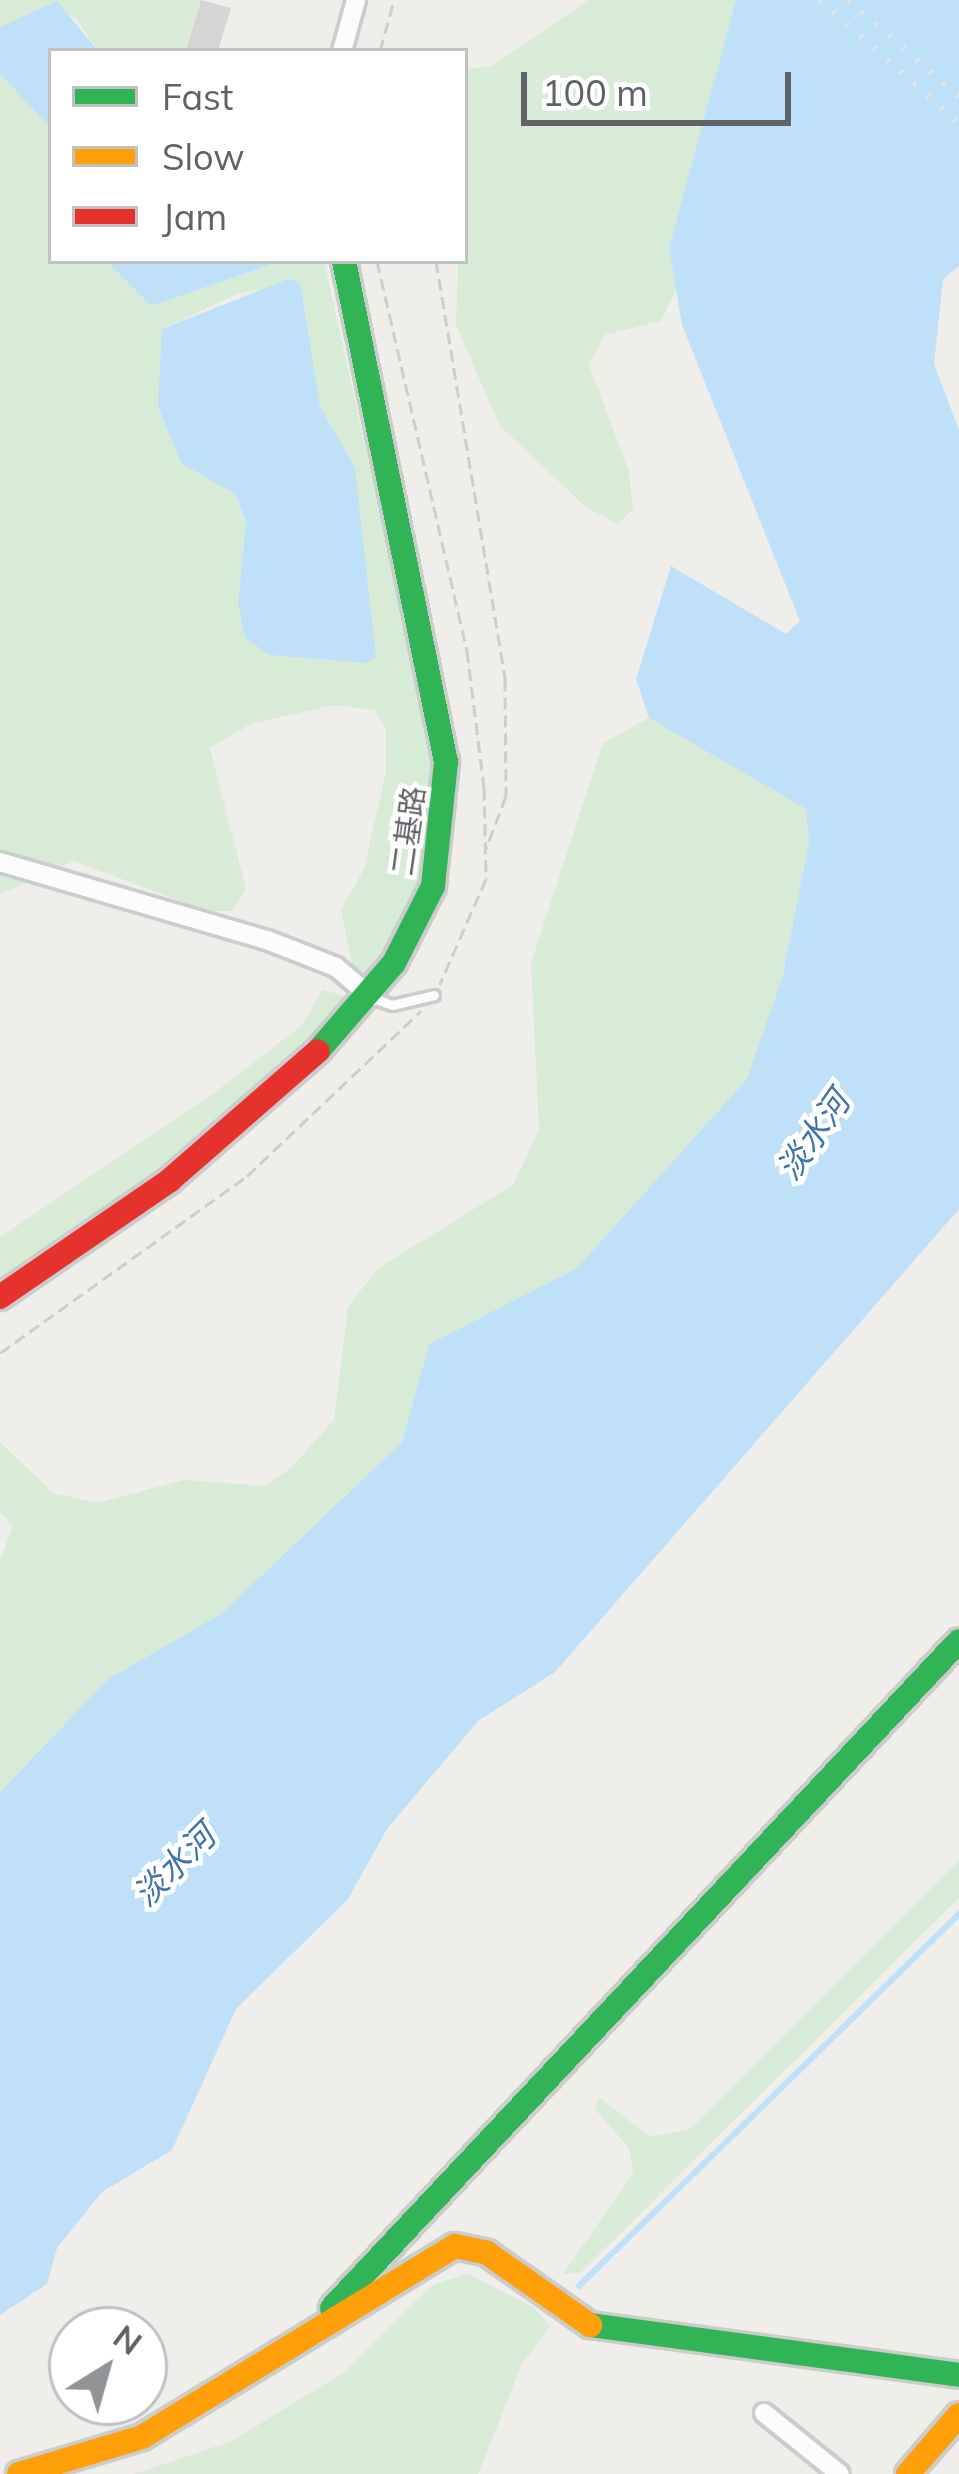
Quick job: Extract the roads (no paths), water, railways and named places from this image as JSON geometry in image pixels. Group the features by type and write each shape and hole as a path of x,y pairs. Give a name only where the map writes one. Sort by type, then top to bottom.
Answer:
{"street":[{"path":"343,48 356,0"},
{"name":"二基路","path":"0,1297 257,1111 371,998 433,886 446,762 345,264"},
{"path":"0,862 267,940 336,967 371,998"},
{"path":"316,2325 959,1641"},
{"path":"19,2474 142,2437 316,2325 455,2246 487,2253 577,2323 959,2375"},
{"path":"764,2413 840,2474"},
{"path":"908,2474 959,2415"}],"lane":[{"path":"371,998 392,1005 434,995"}],"water":[{"name":"淡水河","path":"736,0 959,0 959,266 943,279 934,364 959,430 959,1209 555,1672 478,1721 387,1829 348,1899 236,2009 172,2150 102,2192 57,2248 47,2284 0,2315 0,1792 108,1679 221,1614 402,1442 429,1344 577,1268 747,1079 783,974 809,842 806,809 649,718 636,679 671,566 786,634 800,621 682,325 669,248"},
{"path":"57,1 96,48 48,48 48,125 0,74 0,27"},
{"path":"109,264 272,264 151,306"},
{"path":"288,279 300,282 320,406 355,468 376,657 366,663 269,655 245,638 238,603 246,522 235,494 181,463 158,406 162,329"}],"waterway":[{"path":"579,2286 959,1914"}],"railway":[{"path":"819,0 959,123"},
{"path":"848,0 959,97"}]}
